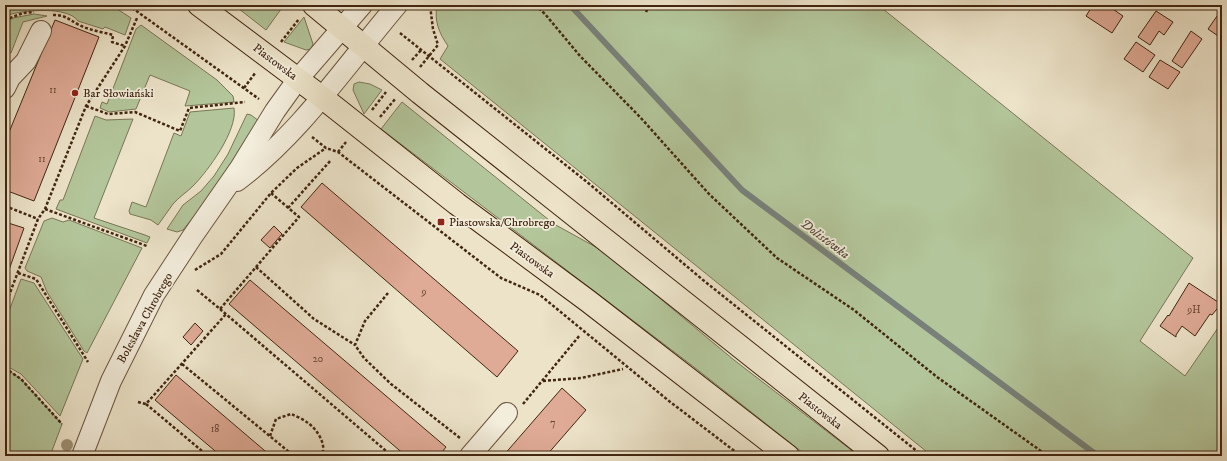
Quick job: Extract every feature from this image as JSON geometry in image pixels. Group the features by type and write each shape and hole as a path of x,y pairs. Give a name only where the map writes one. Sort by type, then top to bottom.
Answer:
{"main road":[{"name":"Piastowska","path":"199,5 323,98 457,204 588,301 788,456"},
{"name":"Piastowska","path":"314,5 400,76 878,456"}],"street":[{"name":"Bolesława Chrobrego","path":"82,456 111,381 154,295 192,237 226,190 275,111 298,79 362,5"},
{"name":"Bolesława Chrobrego","path":"226,190 258,166 323,98 397,5"},
{"path":"5,88 10,78 26,60 43,19"},
{"path":"470,456 514,410"}],"path":[{"path":"5,16 9,5"},
{"path":"128,5 275,111"},
{"path":"535,5 545,14 580,56 640,116 709,194 777,258 854,310 937,377 1048,456"},
{"path":"646,12 650,5"},
{"path":"5,20 23,13 43,19 59,14 73,20 77,24 113,35 112,42 125,46"},
{"path":"5,306 38,220 45,209 86,106 125,46 137,18"},
{"path":"384,20 587,182 703,280 924,456"},
{"path":"338,152 421,50"},
{"path":"86,106 108,114 135,112 180,131 189,108 245,102"},
{"path":"295,126 326,148 338,152 501,278 540,295 669,401 741,456"},
{"path":"221,254 271,193 298,168 326,148"},
{"path":"288,208 331,160"},
{"path":"220,309 299,217 271,193"},
{"path":"5,206 38,220"},
{"path":"45,209 147,246"},
{"path":"256,267 314,319 355,344 364,358 396,389 461,438 470,456"},
{"path":"18,273 36,279 88,362"},
{"path":"197,290 392,456"},
{"path":"355,344 365,321 388,293"},
{"path":"146,404 226,314"},
{"path":"514,410 542,381 580,335"},
{"path":"182,364 294,456"},
{"path":"5,368 20,379 62,424"},
{"path":"542,381 582,378 624,369"},
{"path":"138,402 146,404 208,456"},
{"path":"270,436 276,419 291,414 309,423 321,439 322,456"}],"green space":[{"path":"12,5 111,5 131,18 125,35 105,27 103,29 78,21 73,16 56,11 45,10 8,15"},
{"path":"234,5 284,5 266,30"},
{"path":"437,5 878,5 1193,258 1140,341 1185,376 1222,322 1222,456 932,456 440,59 448,46 438,27 436,16"},
{"path":"34,14 47,16 23,22 11,53 5,51 5,22 13,18"},
{"path":"304,17 313,44 311,49 306,50 284,42"},
{"path":"141,25 217,80 233,96 234,102 185,106 190,91 150,75 136,109 109,112 100,108 102,102 107,104 136,29"},
{"path":"359,82 370,84 382,90 364,114 353,90 354,84"},
{"path":"402,102 554,224 603,251 734,360 859,456 807,456 694,367 381,129"},
{"path":"234,108 234,117 227,138 214,161 193,186 173,204 158,225 151,220 130,214 129,211 132,202 146,207 174,133 181,136 190,112"},
{"path":"247,114 259,121 208,199 183,230 177,232 167,229 183,205 201,191 214,176 228,154"},
{"path":"95,116 106,120 133,119 94,218 150,237 147,243 56,209 60,200 63,200"},
{"path":"52,218 63,222 69,220 142,248 87,353 84,351 47,292 41,277 27,271 25,268 44,221"},
{"path":"21,279 34,283 83,359 60,416 21,374 5,365 5,322"},
{"path":"5,368 21,379 62,424 50,456 5,456"}],"building":[{"path":"1093,5 1107,5 1123,16 1112,33 1086,16"},
{"path":"1222,9 1222,37 1221,38 1208,29"},
{"path":"1156,11 1173,22 1164,35 1159,31 1150,45 1138,37"},
{"path":"55,20 99,37 34,201 5,190 5,142"},
{"path":"1191,31 1202,39 1182,68 1172,61"},
{"path":"1136,42 1155,55 1143,72 1124,59"},
{"path":"1160,60 1180,72 1168,89 1149,77"},
{"path":"322,183 518,351 497,377 301,207"},
{"path":"5,222 24,228 5,281"},
{"path":"274,226 282,234 270,248 261,240"},
{"path":"250,280 446,447 439,456 406,456 229,304"},
{"path":"1189,283 1221,304 1212,315 1210,314 1195,336 1182,326 1176,337 1160,326 1168,315 1169,316"},
{"path":"195,323 203,331 191,345 183,337"},
{"path":"176,375 271,456 221,456 155,400"},
{"path":"562,388 586,410 546,456 503,456"}],"waterway":[{"name":"Dolistówka","path":"570,5 742,190 1098,456"}],"place":[{"name":"Bar Słowiański","path":"75,93"},
{"name":"Piastowska/Chrobrego","path":"441,222"}]}
